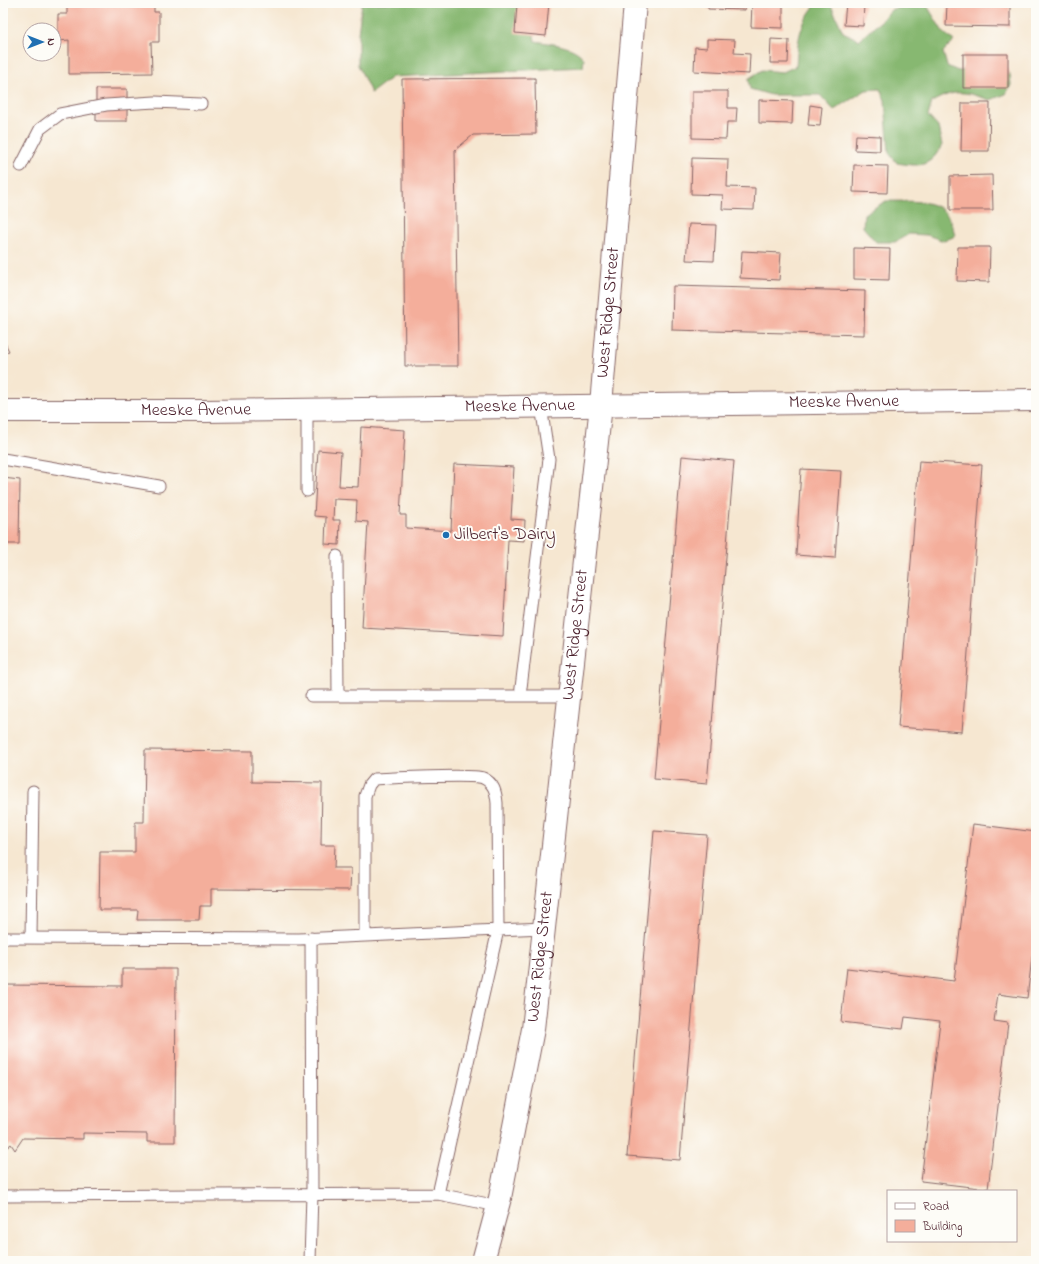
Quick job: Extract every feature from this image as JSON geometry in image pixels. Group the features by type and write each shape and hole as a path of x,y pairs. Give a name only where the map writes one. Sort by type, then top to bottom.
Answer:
{"street":[{"name":"West Ridge Street","path":"483,1261 498,1206 533,1029 601,405 635,3"},
{"name":"Meeske Avenue","path":"3,411 307,409 1036,400"}],"lane":[{"path":"21,166 40,129 60,114 106,105 155,102 201,104"},
{"path":"520,696 549,459 541,406"},
{"path":"307,409 307,491"},
{"path":"3,459 159,486"},
{"path":"338,556 338,696"},
{"path":"311,696 569,696"},
{"path":"365,936 365,796 369,785 374,779 482,778 496,790 498,930 438,1194"},
{"path":"31,938 33,791"},
{"path":"3,938 311,938 544,928"},
{"path":"310,1261 312,1194 311,938"},
{"path":"3,1196 438,1194 498,1206"}],"green space":[{"path":"362,3 534,3 532,25 535,41 562,46 575,51 584,59 583,67 392,77 371,93 358,65 358,34"},
{"path":"817,3 830,3 843,32 859,40 881,21 892,9 926,4 943,32 954,41 943,52 947,66 958,71 1000,67 1010,74 1011,85 1006,94 990,100 967,93 955,93 932,102 928,116 938,127 942,145 938,152 933,158 924,164 912,165 897,163 889,153 885,100 880,89 866,90 834,110 820,95 771,95 750,89 748,79 762,70 783,72 796,66 800,32 806,18"},
{"path":"886,201 920,202 939,208 946,214 951,223 955,236 944,241 927,235 909,234 895,242 876,242 863,227 864,214"}],"building":[{"path":"67,3 154,3 154,12 159,12 159,42 151,42 152,73 69,74 69,40 62,41 62,22 58,22 58,14 67,14"},
{"path":"517,3 549,3 546,36 515,33"},
{"path":"708,3 746,3 745,10 708,9"},
{"path":"752,3 783,3 783,28 751,27"},
{"path":"846,3 864,3 863,26 844,25"},
{"path":"947,3 1010,3 1010,27 946,26"},
{"path":"707,39 735,40 734,53 750,54 749,74 694,71 695,47 707,48"},
{"path":"771,39 789,40 788,63 770,63"},
{"path":"963,54 1008,54 1008,88 963,88"},
{"path":"535,78 536,134 473,135 455,150 458,366 405,366 402,79"},
{"path":"96,89 127,89 127,121 96,121"},
{"path":"692,91 728,91 728,108 737,108 736,122 727,122 726,139 692,138"},
{"path":"759,100 793,101 792,124 759,123"},
{"path":"962,103 990,103 989,151 961,151"},
{"path":"810,105 822,107 820,126 808,125"},
{"path":"856,135 880,136 880,151 855,150"},
{"path":"692,158 728,159 727,187 755,188 754,210 722,209 723,195 691,194"},
{"path":"854,165 888,166 887,193 853,192"},
{"path":"992,175 993,210 950,210 950,176"},
{"path":"689,224 716,225 714,261 686,260"},
{"path":"958,247 990,247 989,282 957,281"},
{"path":"854,248 890,249 889,280 854,279"},
{"path":"742,251 781,253 779,280 740,278"},
{"path":"673,286 865,291 864,335 672,330"},
{"path":"3,339 9,351 3,354"},
{"name":"Jilbert's Dairy","path":"361,427 405,430 400,515 406,515 406,528 451,531 454,464 514,467 511,519 525,520 524,541 508,540 503,636 362,628 368,522 356,521 357,500 334,499 333,520 340,520 339,545 325,544 326,517 314,516 318,450 341,452 339,486 358,487"},
{"path":"682,456 734,461 707,784 654,779"},
{"path":"919,461 982,465 962,732 898,727"},
{"path":"801,469 841,471 835,558 796,555"},
{"path":"3,478 20,480 19,544 3,544"},
{"path":"145,750 252,751 252,782 322,783 321,845 335,845 334,868 351,868 350,890 211,889 211,906 200,906 199,920 137,920 138,910 99,910 100,852 135,852 135,822 144,822"},
{"path":"973,824 1036,832 1036,926 1027,998 998,994 994,1021 1008,1023 988,1189 921,1181 940,1021 905,1017 903,1029 841,1022 847,968 954,981"},
{"path":"654,831 707,835 680,1160 627,1156"},
{"path":"122,969 176,969 175,1142 147,1142 147,1134 83,1133 83,1139 23,1138 15,1150 11,1144 4,1150 3,985 122,986"}],"place":[{"name":"Jilbert's Dairy","path":"446,535"}]}
